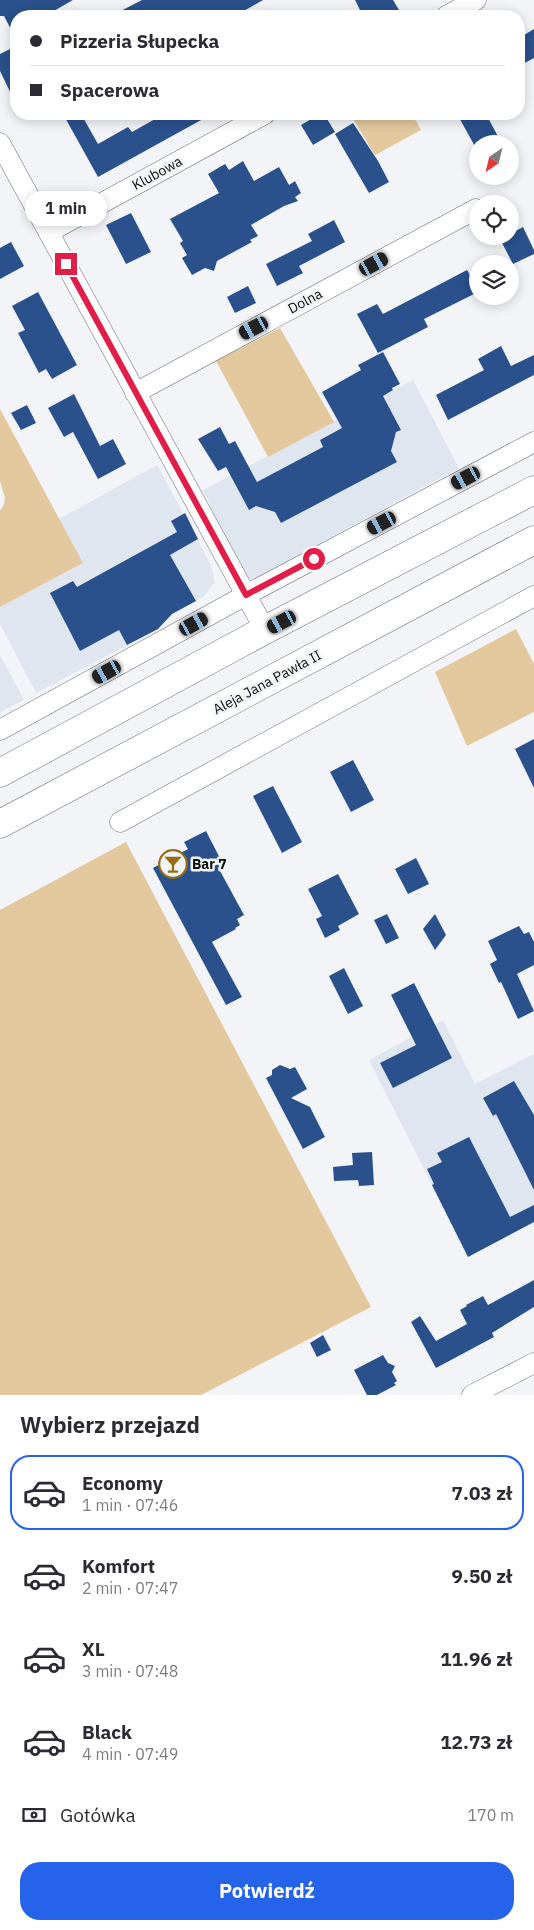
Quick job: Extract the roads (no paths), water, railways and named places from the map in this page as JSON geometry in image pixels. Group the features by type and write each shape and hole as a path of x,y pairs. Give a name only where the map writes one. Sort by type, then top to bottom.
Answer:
{"main road":[{"path":"0,773 265,630 534,490"},
{"name":"Aleja Jana Pawła II","path":"0,824 534,540"}],"street":[{"path":"457,10 476,0"},
{"name":"Klubowa","path":"49,232 254,120"},
{"path":"0,142 265,630"},
{"name":"Dolna","path":"135,393 469,213"},
{"path":"0,730 246,595 534,442"},
{"path":"120,822 534,596"},
{"path":"472,1395 534,1363"}],"place":[{"name":"Bar 7","path":"173,864"}]}
